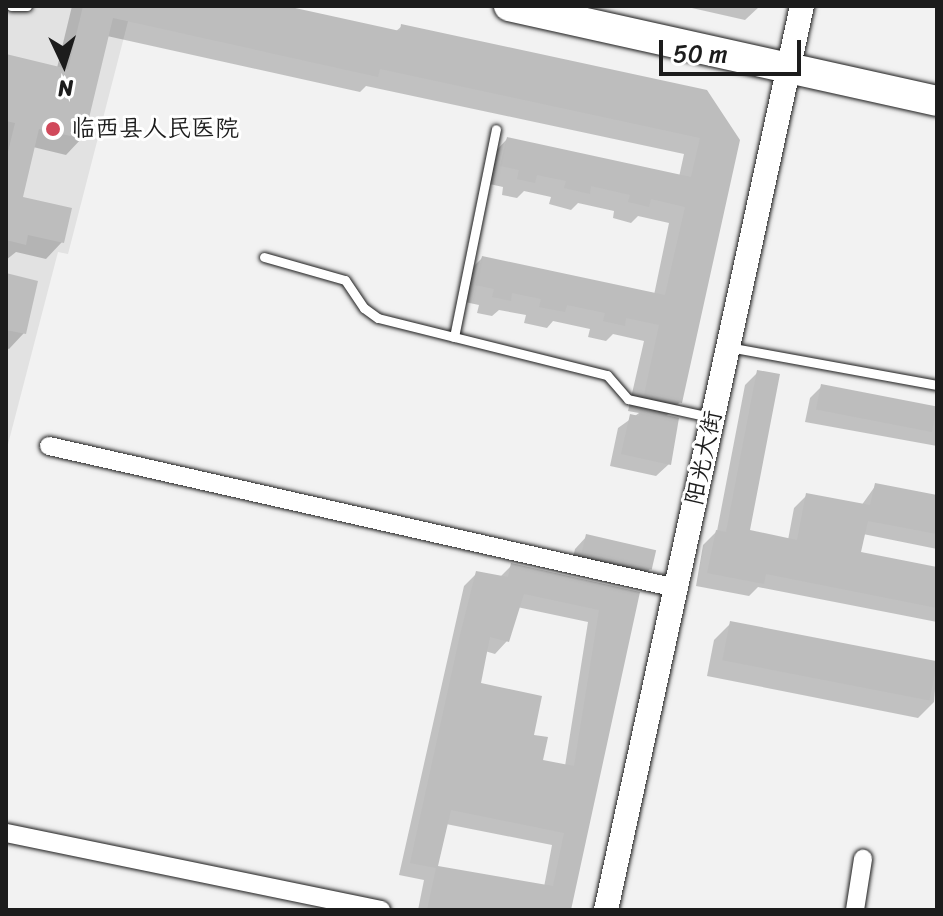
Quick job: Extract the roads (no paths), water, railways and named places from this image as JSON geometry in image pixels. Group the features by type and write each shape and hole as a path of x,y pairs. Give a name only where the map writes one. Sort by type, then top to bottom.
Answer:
{"highway":[{"path":"509,6 791,58 937,80"},
{"path":"603,6 937,101"}],"street":[{"name":"阳光大街","path":"606,910 802,6"},
{"path":"49,446 676,588"},
{"path":"6,833 381,910"},
{"path":"855,910 863,859"}],"lane":[{"path":"11,6 27,6"},
{"path":"454,337 496,129"},
{"path":"264,257 345,280 364,308 378,318 607,375 628,399 713,417"},
{"path":"728,347 937,385"}],"place":[{"name":"临西县人民医院","path":"53,129"}]}
